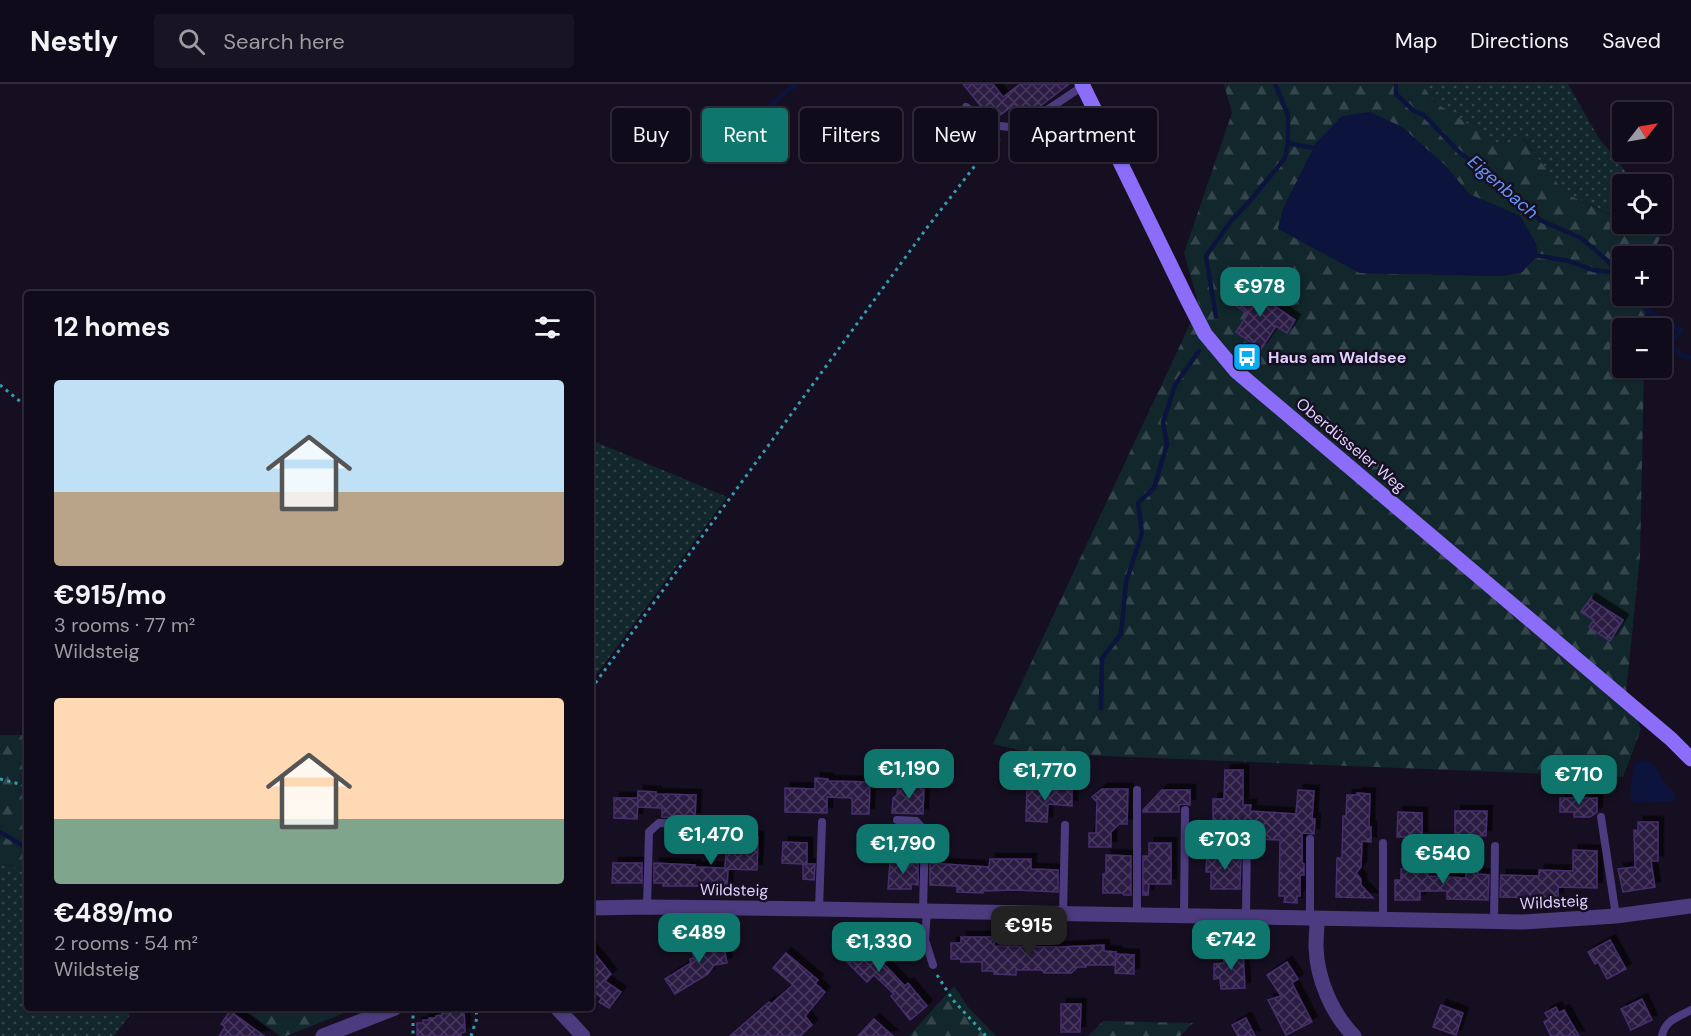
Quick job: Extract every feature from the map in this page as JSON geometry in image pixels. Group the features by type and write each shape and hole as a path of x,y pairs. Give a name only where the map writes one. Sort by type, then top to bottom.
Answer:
{"street":[{"name":"Oberdüsseler Weg","path":"1083,85 1185,297 1205,334 1236,371 1671,739 1691,759"},
{"name":"Wildsteig","path":"594,908 819,909 1523,922 1616,916 1691,906"},
{"path":"1313,919 1316,949 1326,993 1337,1014 1354,1036"},
{"path":"323,1036 387,1011"},
{"path":"560,1011 583,1036"}],"lane":[{"path":"966,107 992,125 1009,127 1024,125 1083,85"},
{"path":"1137,790 1137,916"},
{"path":"1184,915 1185,810"},
{"name":"Wildsteig","path":"1601,817 1616,916"},
{"path":"897,820 916,820 925,831 925,940 933,965"},
{"path":"819,909 822,822"},
{"path":"647,907 649,832 658,823 703,824"},
{"path":"1063,914 1065,825"},
{"path":"1246,917 1247,828"},
{"path":"1310,839 1313,919"},
{"path":"1383,843 1383,921"},
{"name":"Wildsteig","path":"1494,922 1495,846"},
{"path":"1662,1036 1670,1020 1691,1010"}],"path":[{"path":"594,685 926,229 974,167 1009,127"},
{"path":"0,385 24,405"},
{"path":"0,779 24,785"},
{"path":"933,965 948,995 986,1036"},
{"path":"413,1011 413,1036"},
{"path":"471,1036 477,1018 476,1011"}],"green space":[{"path":"1224,84 1422,84 1433,101 1502,146 1523,139 1565,193 1612,216 1612,234 1651,234 1660,238 1656,246 1612,246 1612,306 1646,306 1645,318 1612,318 1612,378 1644,378 1640,556 1626,693 1641,729 1623,777 1031,753 993,744 1199,305 1184,253 1232,113","holes":["1316,143 1444,164 1469,194 1520,216 1536,244 1537,256 1522,272 1503,276 1360,273 1278,228 1284,207"]},
{"path":"1422,84 1568,84 1598,137 1612,154 1612,162 1618,162 1628,174 1612,174 1612,215 1563,192 1524,139 1502,147 1433,101"},
{"path":"594,441 727,497 594,678"},
{"path":"0,735 24,735 24,870 0,863"},
{"path":"0,863 24,870 24,1011 127,1011 130,1015 114,1036 0,1036"},
{"path":"954,986 969,1008 996,1036 909,1036"},
{"path":"246,1011 349,1011 286,1036 280,1036"},
{"path":"1103,1021 1193,1023 1180,1036 1088,1036"}],"shaded area":[{"path":"1370,112 1402,127 1444,164 1469,194 1520,216 1536,244 1537,256 1522,272 1503,276 1360,273 1278,229 1284,207 1316,143 1342,116"},
{"path":"1643,760 1657,770 1676,796 1673,801 1634,803 1630,795 1634,765"}],"building":[{"path":"963,84 993,84 1003,97 1020,84 1069,84 1038,108 1018,108 1015,104 998,117 998,108 982,108"},
{"path":"1245,286 1295,320 1287,333 1276,326 1261,349 1236,332 1248,314 1233,304"},
{"path":"1590,599 1623,620 1610,641 1589,627 1594,620 1581,612"},
{"path":"1225,770 1243,770 1243,805 1251,805 1250,811 1296,814 1298,790 1314,791 1312,819 1315,819 1314,834 1302,833 1304,875 1300,875 1300,896 1297,896 1297,903 1284,902 1285,896 1279,896 1280,840 1258,839 1259,824 1248,822 1213,824 1213,799 1224,799"},
{"path":"815,778 828,779 828,781 870,782 869,814 852,814 852,798 827,797 827,813 785,812 785,788 815,789"},
{"path":"898,784 924,785 923,814 892,813 893,798 897,795"},
{"path":"1027,787 1072,789 1072,806 1048,804 1047,822 1026,821"},
{"path":"1102,789 1128,789 1127,824 1119,824 1111,832 1111,847 1089,847 1089,833 1096,833 1097,802 1092,797"},
{"path":"1162,790 1190,790 1190,805 1179,805 1179,812 1143,812"},
{"path":"638,791 696,795 695,818 662,817 662,808 637,807"},
{"path":"1357,793 1370,794 1371,842 1362,841 1361,867 1356,873 1361,879 1361,885 1373,898 1336,897 1337,858 1342,858 1343,816 1346,816 1347,795 1357,795"},
{"path":"614,798 638,798 637,819 614,818"},
{"path":"1560,798 1597,798 1597,812 1590,817 1574,817 1574,812 1560,812"},
{"path":"1455,811 1487,811 1486,836 1455,835"},
{"path":"1398,812 1422,813 1422,837 1397,837"},
{"path":"1638,822 1658,822 1658,861 1651,861 1655,887 1623,892 1618,869 1635,867 1634,830 1638,831"},
{"path":"727,836 758,837 757,870 728,869 727,886 663,886 663,883 654,883 654,863 725,868"},
{"path":"783,842 807,843 807,864 815,864 814,880 803,879 803,864 782,863"},
{"path":"1149,843 1171,843 1171,884 1149,884 1148,895 1143,895 1143,856 1149,856"},
{"path":"1573,850 1597,851 1597,888 1558,887 1558,898 1500,897 1501,875 1539,876 1539,870 1573,871"},
{"path":"1106,855 1131,856 1131,895 1103,893"},
{"path":"1207,855 1241,855 1240,889 1211,889 1211,872 1206,872"},
{"path":"990,859 1031,859 1031,869 1058,870 1058,892 1014,890 983,891 983,893 957,892 957,886 930,885 930,863 989,867"},
{"path":"890,861 918,863 918,885 911,884 911,889 888,889"},
{"path":"613,863 642,863 642,883 612,883"},
{"path":"1466,863 1478,863 1478,874 1489,875 1488,900 1447,899 1447,891 1420,891 1420,900 1395,900 1395,880 1401,880 1401,869 1428,869 1428,876 1466,878"},
{"path":"839,934 855,934 905,986 908,983 927,1006 910,1020 891,996 894,994 874,975 867,982 838,953"},
{"path":"961,937 995,937 994,946 1104,945 1104,951 1116,952 1115,965 1086,965 1086,967 1078,967 1071,973 1016,970 1016,975 994,974 994,971 982,971 982,962 961,962 961,959 951,959 951,943 961,943"},
{"path":"722,938 727,963 714,965 708,974 675,994 665,979 691,963 690,959 694,958 690,943"},
{"path":"1610,940 1626,969 1607,979 1598,962 1595,964 1588,952"},
{"path":"1243,952 1245,988 1221,989 1220,978 1214,979 1214,964 1224,963 1223,953"},
{"path":"594,953 611,974 605,981 621,992 609,1008 599,1002 602,998 594,992"},
{"path":"786,953 818,980 815,983 825,992 805,1016 812,1025 800,1036 730,1036 769,1002 771,1004 793,985 773,968"},
{"path":"1116,954 1134,955 1134,974 1115,973"},
{"path":"1287,962 1298,979 1292,983 1312,1022 1286,1035 1268,1000 1281,996 1267,975"},
{"path":"1642,999 1652,1020 1631,1030 1621,1009"},
{"path":"1061,1004 1081,1004 1080,1032 1061,1032"},
{"path":"1441,1005 1463,1013 1456,1035 1433,1027"},
{"path":"1556,1007 1559,1013 1564,1010 1579,1036 1551,1036 1544,1022 1549,1019 1545,1013"},
{"path":"230,1011 264,1036 219,1036 225,1027 221,1024"},
{"path":"448,1011 464,1011 465,1032 461,1033 461,1036 417,1036 417,1023 436,1018 442,1013 448,1013"},
{"path":"1246,1018 1255,1036 1238,1036 1232,1025"},
{"path":"874,1019 893,1036 858,1036"}],"waterway":[{"path":"767,108 796,84"},
{"path":"1275,84 1288,115 1288,143 1318,150"},
{"name":"Eigenbach","path":"1396,84 1396,94 1414,111 1424,115 1488,179 1527,206 1540,220 1581,238 1612,266"},
{"path":"1216,317 1206,256 1231,221 1285,158 1288,143"},
{"path":"1534,255 1569,261 1593,270 1612,272"},
{"name":"Eigenbach","path":"1643,306 1681,330 1673,340 1672,346 1682,356 1691,357"},
{"path":"1101,708 1102,658 1121,634 1126,582 1142,533 1138,503 1154,488 1167,444 1163,422 1175,385 1199,351"},
{"path":"0,832 24,846"}],"place":[{"name":"Haus am Waldsee","path":"1247,357"}]}
